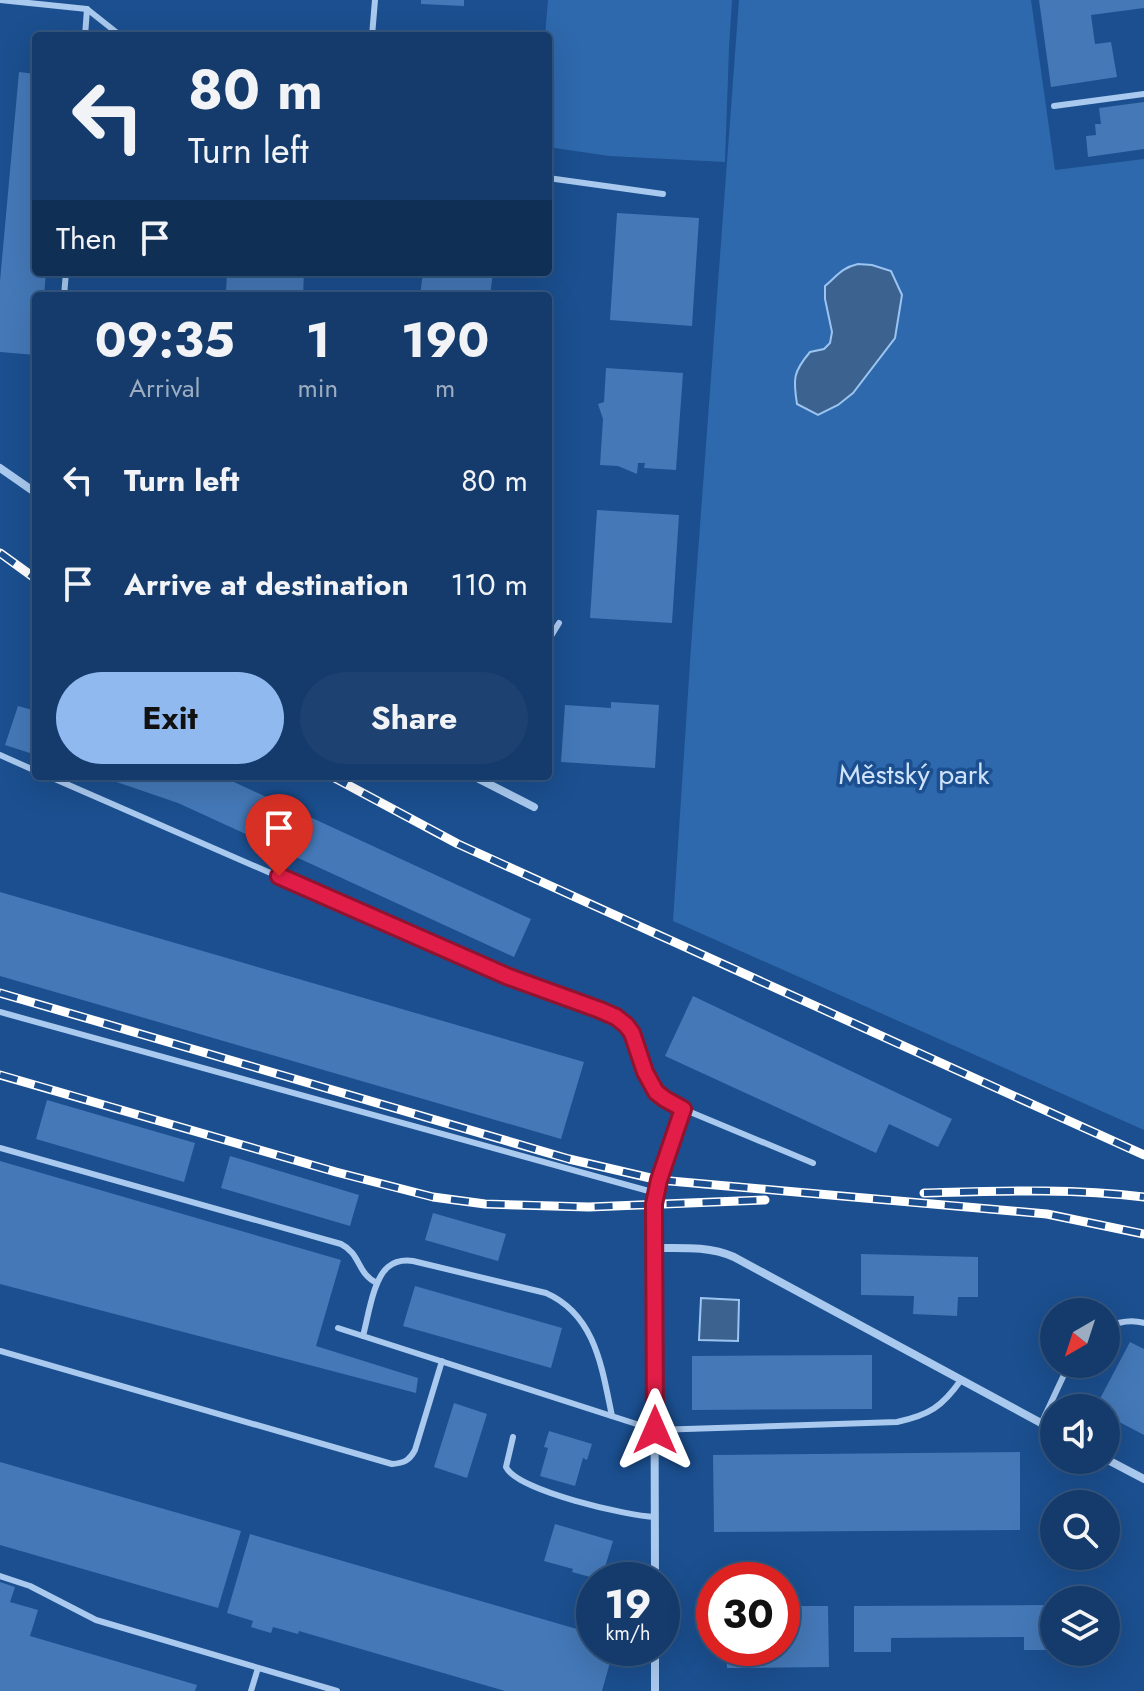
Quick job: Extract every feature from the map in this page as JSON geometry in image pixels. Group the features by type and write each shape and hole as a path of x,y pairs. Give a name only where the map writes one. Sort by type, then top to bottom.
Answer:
{"street":[{"path":"0,468 32,490"},
{"path":"481,780 534,807"},
{"path":"655,1562 656,1193"},
{"path":"654,1248 721,1252 1040,1423"},
{"path":"1120,1466 1144,1479"},
{"path":"655,1666 655,1691"}],"lane":[{"path":"0,0 87,9 116,32"},
{"path":"372,32 375,0"},
{"path":"85,32 87,9"},
{"path":"1054,106 1144,94"},
{"path":"552,179 663,194"},
{"path":"552,634 559,623"},
{"path":"0,755 32,769"},
{"path":"57,780 509,977 616,1017 632,1033 645,1072 656,1092 665,1099 813,1163"},
{"path":"0,1012 656,1193 683,1109"},
{"path":"0,1148 341,1244 355,1254 368,1278 377,1283"},
{"path":"363,1336 377,1283 388,1266 396,1262 413,1261 536,1290 564,1302 579,1317 594,1342 612,1416"},
{"path":"1120,1322 1144,1323"},
{"path":"338,1328 655,1430 897,1422 920,1417 938,1407 961,1380"},
{"path":"0,1351 392,1464 410,1459 415,1450 442,1361"},
{"path":"513,1437 506,1467 513,1476 536,1487 612,1511 655,1517"},
{"path":"0,1576 30,1586 96,1620 337,1691"},
{"path":"251,1691 258,1668"}],"green space":[{"path":"548,0 732,0 725,162 609,156 552,148 552,32 545,32"},
{"name":"Městský park","path":"739,0 1031,0 1055,170 1144,159 1144,1130 673,921"}],"shaded area":[{"path":"858,264 891,271 902,295 895,338 853,393 818,415 797,404 796,376 810,352 824,349 830,343 832,332 825,286 844,270"},
{"path":"701,1298 739,1300 738,1341 699,1340"}],"building":[{"path":"421,0 464,0 464,6 421,4"},
{"path":"1039,0 1144,0 1144,8 1091,15 1095,44 1111,42 1117,77 1051,87"},
{"path":"19,72 32,74 32,276 46,276 44,292 32,292 32,355 0,352 0,281"},
{"path":"1144,102 1144,149 1088,157 1086,136 1096,135 1095,124 1101,124 1099,108"},
{"path":"617,213 699,218 692,326 610,320"},
{"path":"227,276 304,276 303,292 226,292"},
{"path":"422,276 492,276 490,292 420,292"},
{"path":"606,368 683,373 676,470 644,468 645,463 638,463 637,474 618,466 600,465 603,419 598,404 604,402"},
{"path":"597,510 679,515 672,623 590,618"},
{"path":"611,702 659,705 655,768 561,762 565,705 611,708"},
{"path":"18,706 32,710 32,754 5,745"},
{"path":"111,780 230,780 531,919 514,957 178,803"},
{"path":"0,892 584,1062 561,1139 0,976"},
{"path":"693,996 952,1119 938,1147 889,1124 876,1153 665,1056"},
{"path":"47,1100 195,1143 184,1182 36,1139"},
{"path":"230,1156 359,1195 350,1226 221,1188"},
{"path":"0,1161 341,1260 316,1346 418,1378 416,1393 0,1284"},
{"path":"433,1213 506,1234 498,1261 425,1240"},
{"path":"861,1254 978,1257 978,1297 958,1297 957,1316 913,1314 914,1296 861,1295"},
{"path":"415,1286 562,1328 551,1368 403,1326"},
{"path":"1130,1342 1144,1349 1144,1435 1120,1422 1120,1394 1102,1394 1111,1378 1120,1378 1120,1361"},
{"path":"872,1355 872,1409 692,1410 692,1356"},
{"path":"454,1403 487,1414 467,1478 434,1467"},
{"path":"549,1431 592,1444 587,1460 583,1458 575,1486 540,1476"},
{"path":"1020,1452 1020,1530 714,1532 713,1455"},
{"path":"0,1462 241,1531 218,1608 0,1545"},
{"path":"555,1524 613,1541 607,1562 576,1562 576,1573 572,1572 573,1569 544,1561"},
{"path":"250,1534 576,1629 576,1666 609,1666 602,1691 505,1691 299,1631 298,1634 273,1627 271,1633 251,1627 253,1621 227,1613"},
{"path":"0,1582 15,1587 10,1602 38,1610 30,1636 197,1685 195,1691 0,1691"},
{"path":"1040,1605 1040,1650 1024,1650 1024,1637 891,1638 891,1652 854,1652 854,1606"},
{"path":"800,1606 828,1606 829,1667 727,1668 800,1666"}],"railway":[{"path":"0,553 32,576"},
{"path":"338,780 458,844 1144,1155"},
{"path":"0,993 569,1159 659,1180 1047,1214 1144,1234"},
{"path":"0,1075 433,1197 485,1204 589,1207 765,1200"},
{"path":"924,1193 1062,1191 1144,1197"}],"route":[{"path":"279,876 509,977 616,1017 632,1033 649,1082 656,1092 683,1109 654,1204 655,1430"}]}
